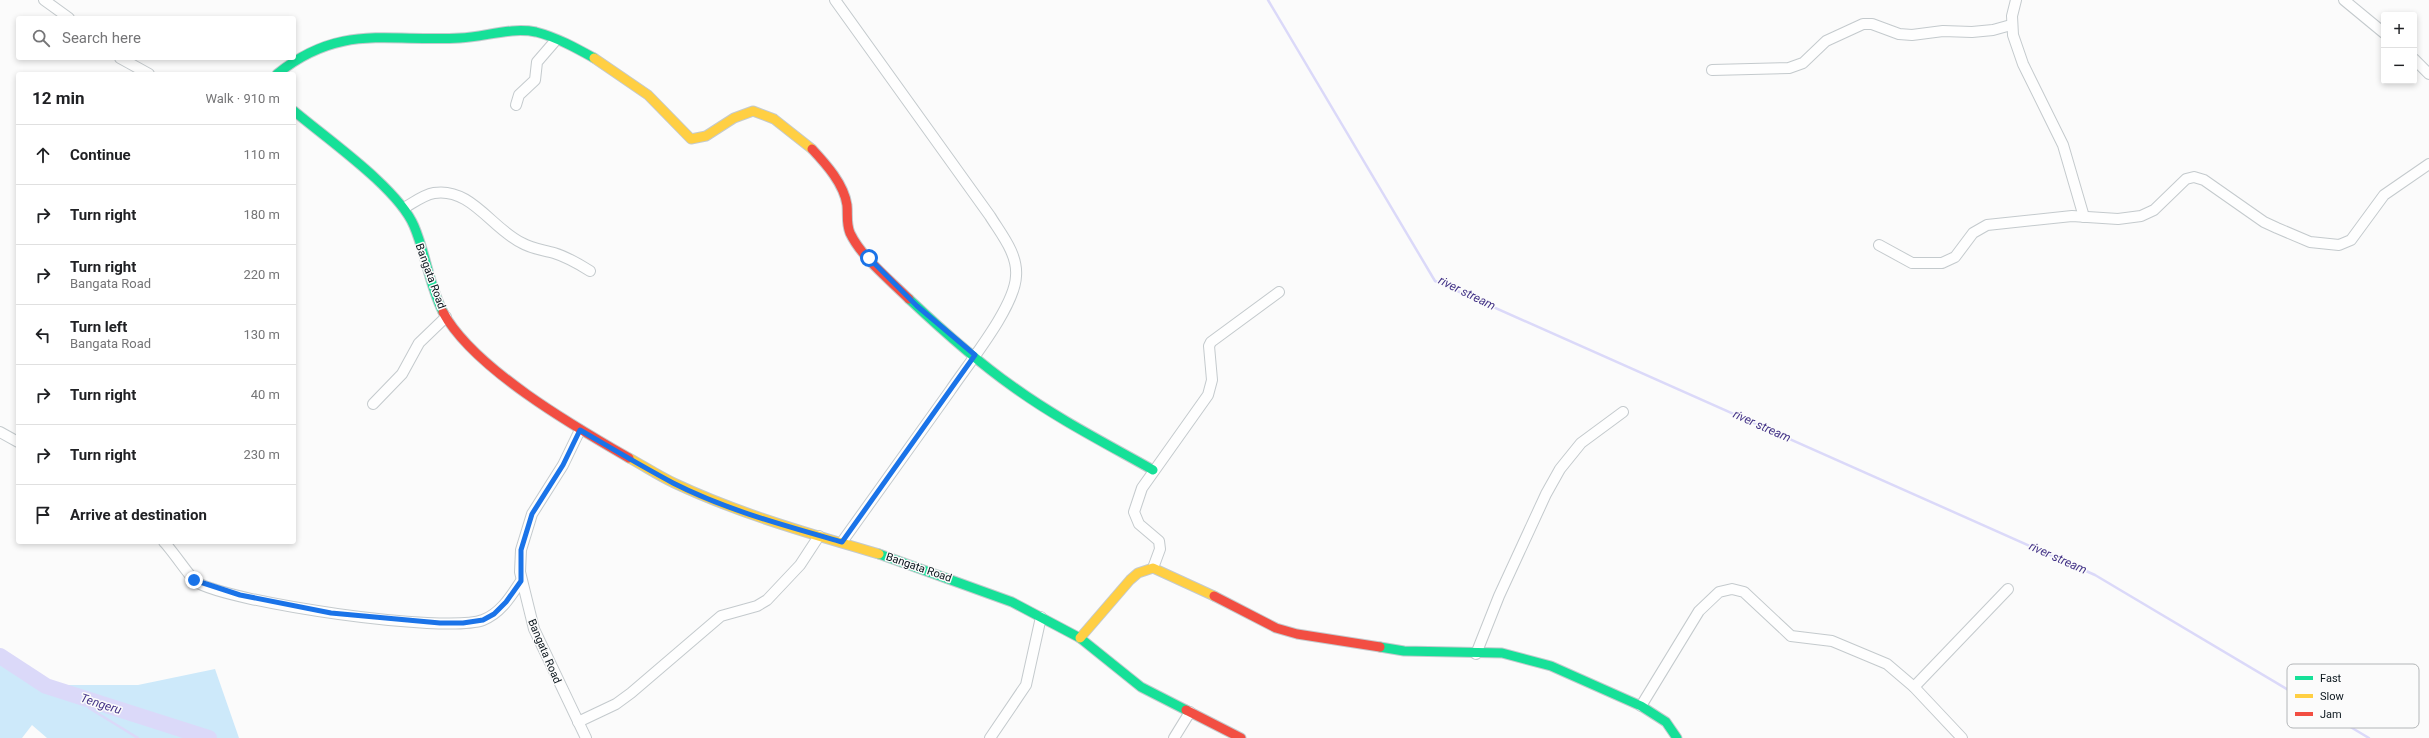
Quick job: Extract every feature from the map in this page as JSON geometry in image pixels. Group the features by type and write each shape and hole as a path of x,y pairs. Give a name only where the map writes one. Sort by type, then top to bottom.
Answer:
{"street":[{"path":"44,0 65,16"},
{"path":"835,0 990,216 1011,250 1016,266 1014,288 1010,299 975,355 842,542"},
{"path":"2016,0 2011,25 2023,64 2063,145 2084,217"},
{"path":"2344,0 2381,31"},
{"path":"1712,70 1789,68 1803,63 1826,41 1863,24 1872,24 1899,34 1943,31 1986,31 2011,25"},
{"path":"296,58 299,55 363,36 434,39 522,30 535,32 556,40 602,64 645,93 691,139 701,138 745,113 760,112 774,119 819,156 835,177 846,202 847,224 851,235 869,258 917,306 975,355 1034,400 1153,470"},
{"path":"516,105 519,95 534,80 537,62 556,40"},
{"path":"124,60 145,72"},
{"path":"279,72 293,60"},
{"path":"2417,62 2429,74"},
{"name":"Bangata Road","path":"296,113 388,190 404,208 414,226 436,298 446,317 478,354 515,385 580,430 674,483 784,526 842,542 953,579 1041,617 1080,638 1141,687 1241,738"},
{"path":"1879,244 1912,263 1942,263 1955,257 1973,233 1987,225 2072,216 2118,219 2148,214 2186,179 2194,176 2204,180 2264,222 2310,242 2339,244 2351,240 2384,195 2429,164"},
{"path":"404,208 433,193 453,194 469,201 511,237 522,243 562,256 590,271"},
{"path":"1153,568 1160,548 1159,541 1139,524 1134,512 1142,488 1153,470 1208,395 1212,380 1209,346 1211,342 1278,292"},
{"path":"373,404 402,374 419,343 446,317"},
{"path":"1476,654 1499,596 1546,494 1560,470 1582,443 1623,412"},
{"name":"Bangata Road","path":"580,430 563,465 532,514 521,550 521,581 534,629 586,738"},
{"path":"0,432 16,441"},
{"path":"578,722 616,704 632,693 721,616 757,606 767,600 800,565 819,536"},
{"path":"166,544 197,582 283,605 357,616 440,623 463,623 483,620 494,614 506,602 521,581"},
{"path":"1080,638 1130,580 1142,571 1153,568 1198,587 1285,631 1397,650 1476,654 1502,653 1550,666 1641,706 1666,722 1677,738"},
{"path":"1641,706 1699,611 1719,592 1732,589 1744,592 1791,636 1818,638 1847,645 1882,661 1914,687 1962,738"},
{"path":"1914,687 2008,589"},
{"path":"990,738 1026,685 1041,617"},
{"path":"1174,738 1190,712"}],"shaded area":[{"path":"0,654 51,685 138,685 215,669 239,738 47,738 32,725 22,738 0,738"}],"waterway":[{"name":"river stream","path":"1268,0 1435,281 2095,575 2287,689"},
{"name":"Tengeru","path":"0,654 34,675"},
{"name":"Tengeru","path":"0,656 46,686 209,738"},
{"path":"89,708 138,738"},
{"name":"river stream","path":"2352,728 2369,738"}],"traffic: fast":[{"path":"280,72 300,58 322,47 343,41 365,38 460,38 507,31 536,32 551,37 594,58"},
{"path":"296,113 378,180 406,211 414,226 434,291 443,312"},
{"path":"909,299 985,366 1029,398 1063,420 1153,470"},
{"path":"879,554 1012,602 1080,638 1141,687 1186,710"},
{"path":"1380,647 1404,651 1502,653 1551,666 1641,706 1666,722 1677,738"}],"traffic: slow":[{"path":"594,58 648,95 691,139 706,136 734,118 753,111 774,119 812,149"},
{"path":"629,458 674,483 750,514 879,554"},
{"path":"1080,638 1130,580 1138,573 1153,568 1214,596"}],"traffic: jam":[{"path":"812,149 828,168 842,190 847,205 849,229 855,242 876,268 909,299"},
{"path":"443,312 457,333 477,354 501,375 554,413 629,458"},
{"path":"1214,596 1276,628 1297,634 1380,647"},
{"path":"1186,710 1241,738"}],"route":[{"path":"194,580 201,584 240,595 283,605 331,613 440,623 463,623 483,620 494,614 506,602 521,581 521,550 526,529 543,493 563,465 580,430 616,452 694,492 784,526 842,542 975,355 917,306 869,258"}]}
